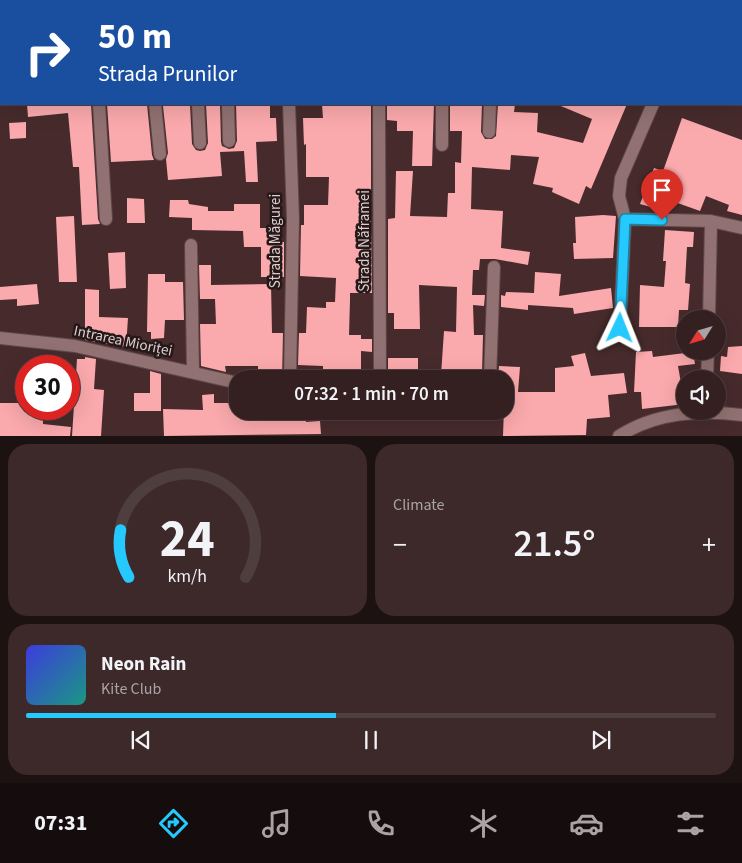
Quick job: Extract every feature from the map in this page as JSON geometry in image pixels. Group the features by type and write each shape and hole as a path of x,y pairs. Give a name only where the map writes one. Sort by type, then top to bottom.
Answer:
{"street":[{"path":"99,105 106,219"},
{"path":"155,105 160,154"},
{"path":"198,105 200,143"},
{"path":"228,105 229,140"},
{"name":"Strada Măgurei","path":"289,105 293,219 290,370"},
{"name":"Strada Năframei","path":"378,105 380,370"},
{"path":"442,105 442,145"},
{"path":"489,132 490,105"},
{"path":"620,328 625,219 619,196 621,178 653,105"},
{"path":"625,219 711,221 742,228"},
{"path":"709,310 711,221"},
{"path":"191,245 193,372"},
{"path":"490,370 494,267"},
{"name":"Intrarea Mioriței","path":"0,338 75,346 229,381"},
{"path":"619,436 650,420 676,414"},
{"path":"726,414 742,415"}],"building":[{"path":"27,105 91,105 98,219 100,224 82,225 79,167 73,167 68,113 28,117"},
{"path":"107,105 147,105 154,160 111,162"},
{"path":"190,105 192,144 196,150 200,151 205,150 208,143 206,105 220,105 221,142 222,146 229,149 234,148 237,141 236,105 270,105 270,118 276,118 277,141 256,142 258,182 246,182 244,151 220,152 222,176 168,180 166,159 168,153 163,106"},
{"path":"322,105 371,105 371,193 368,193 367,218 371,218 372,293 350,293 349,335 361,335 361,339 372,339 372,352 361,351 361,370 323,370 323,366 298,365 299,333 306,333 307,307 326,308 326,302 335,302 336,278 300,276 301,225 304,225 304,205 328,205 329,177 306,177 306,144 304,145 303,118 323,118"},
{"path":"387,105 434,105 432,166 412,166 413,131 397,131 397,121 387,120"},
{"path":"482,105 481,132 485,139 492,139 496,136 498,105 515,105 514,112 538,113 537,132 583,143 592,119 558,105 627,105 591,189 586,186 579,204 552,192 553,188 533,184 539,157 511,155 510,170 472,167 471,209 503,211 501,248 530,252 528,265 495,259 480,259 479,270 473,270 472,295 485,295 484,306 473,305 474,335 483,335 482,370 441,370 444,331 456,332 457,287 419,285 420,329 394,329 394,313 388,313 388,219 395,218 396,171 413,171 410,216 447,217 448,193 455,193 455,162 461,163 462,131 450,131 450,106"},
{"path":"682,118 742,140 742,215 727,211 729,205 706,196 700,211 672,201 668,212 640,204 654,168 663,171"},
{"path":"26,122 26,138 10,139 9,123"},
{"path":"127,198 144,199 145,223 127,223"},
{"path":"170,200 188,200 189,204 208,207 208,211 234,211 234,204 260,204 260,228 270,228 270,241 284,242 284,277 261,277 261,247 244,247 243,231 192,230 192,218 169,217"},
{"path":"74,216 77,282 59,282 56,217"},
{"path":"616,216 613,258 574,259 573,243 576,243 575,217"},
{"path":"665,230 694,232 693,247 687,247 685,283 690,284 688,310 676,310 676,327 639,327 640,285 664,287 666,261 663,261"},
{"path":"125,252 126,288 110,289 108,253"},
{"path":"199,265 211,265 211,285 271,284 272,333 283,333 282,370 258,370 258,366 225,366 226,372 201,366 200,324 216,324 215,299 200,299"},
{"path":"535,272 561,274 559,296 611,288 613,308 574,314 573,308 528,305 528,310 501,307 501,295 505,296 506,292 534,293"},
{"path":"148,274 165,274 165,282 183,282 184,320 165,320 164,338 151,339 151,332 147,332"},
{"path":"37,284 39,304 17,306 17,299 0,300 0,287"},
{"path":"85,289 99,290 99,317 128,318 126,347 85,340"},
{"path":"742,346 742,374 720,370 721,360 726,360 728,347"},
{"path":"652,351 653,357 676,354 676,360 694,360 695,364 678,366 679,370 676,370 676,405 642,409 641,392 634,392 636,352"},
{"path":"585,353 591,376 624,373 627,393 608,395 610,417 587,419 586,435 503,436 504,420 514,420 514,370 499,370 499,366 520,367 518,392 555,392 555,368 574,366 571,356"},
{"path":"85,357 96,359 94,389 104,390 101,436 72,436 73,420 80,420 80,359 85,359"},
{"path":"388,358 418,358 418,370 388,370"},
{"path":"150,371 161,374 161,411 134,411 134,393 150,393"},
{"path":"214,394 214,403 229,403 229,420 320,421 321,434 164,436 163,409 203,410 202,395"},
{"path":"0,403 15,403 15,420 43,420 43,424 71,427 70,436 0,436"}],"route":[{"path":"620,328 625,219 662,220"}]}
